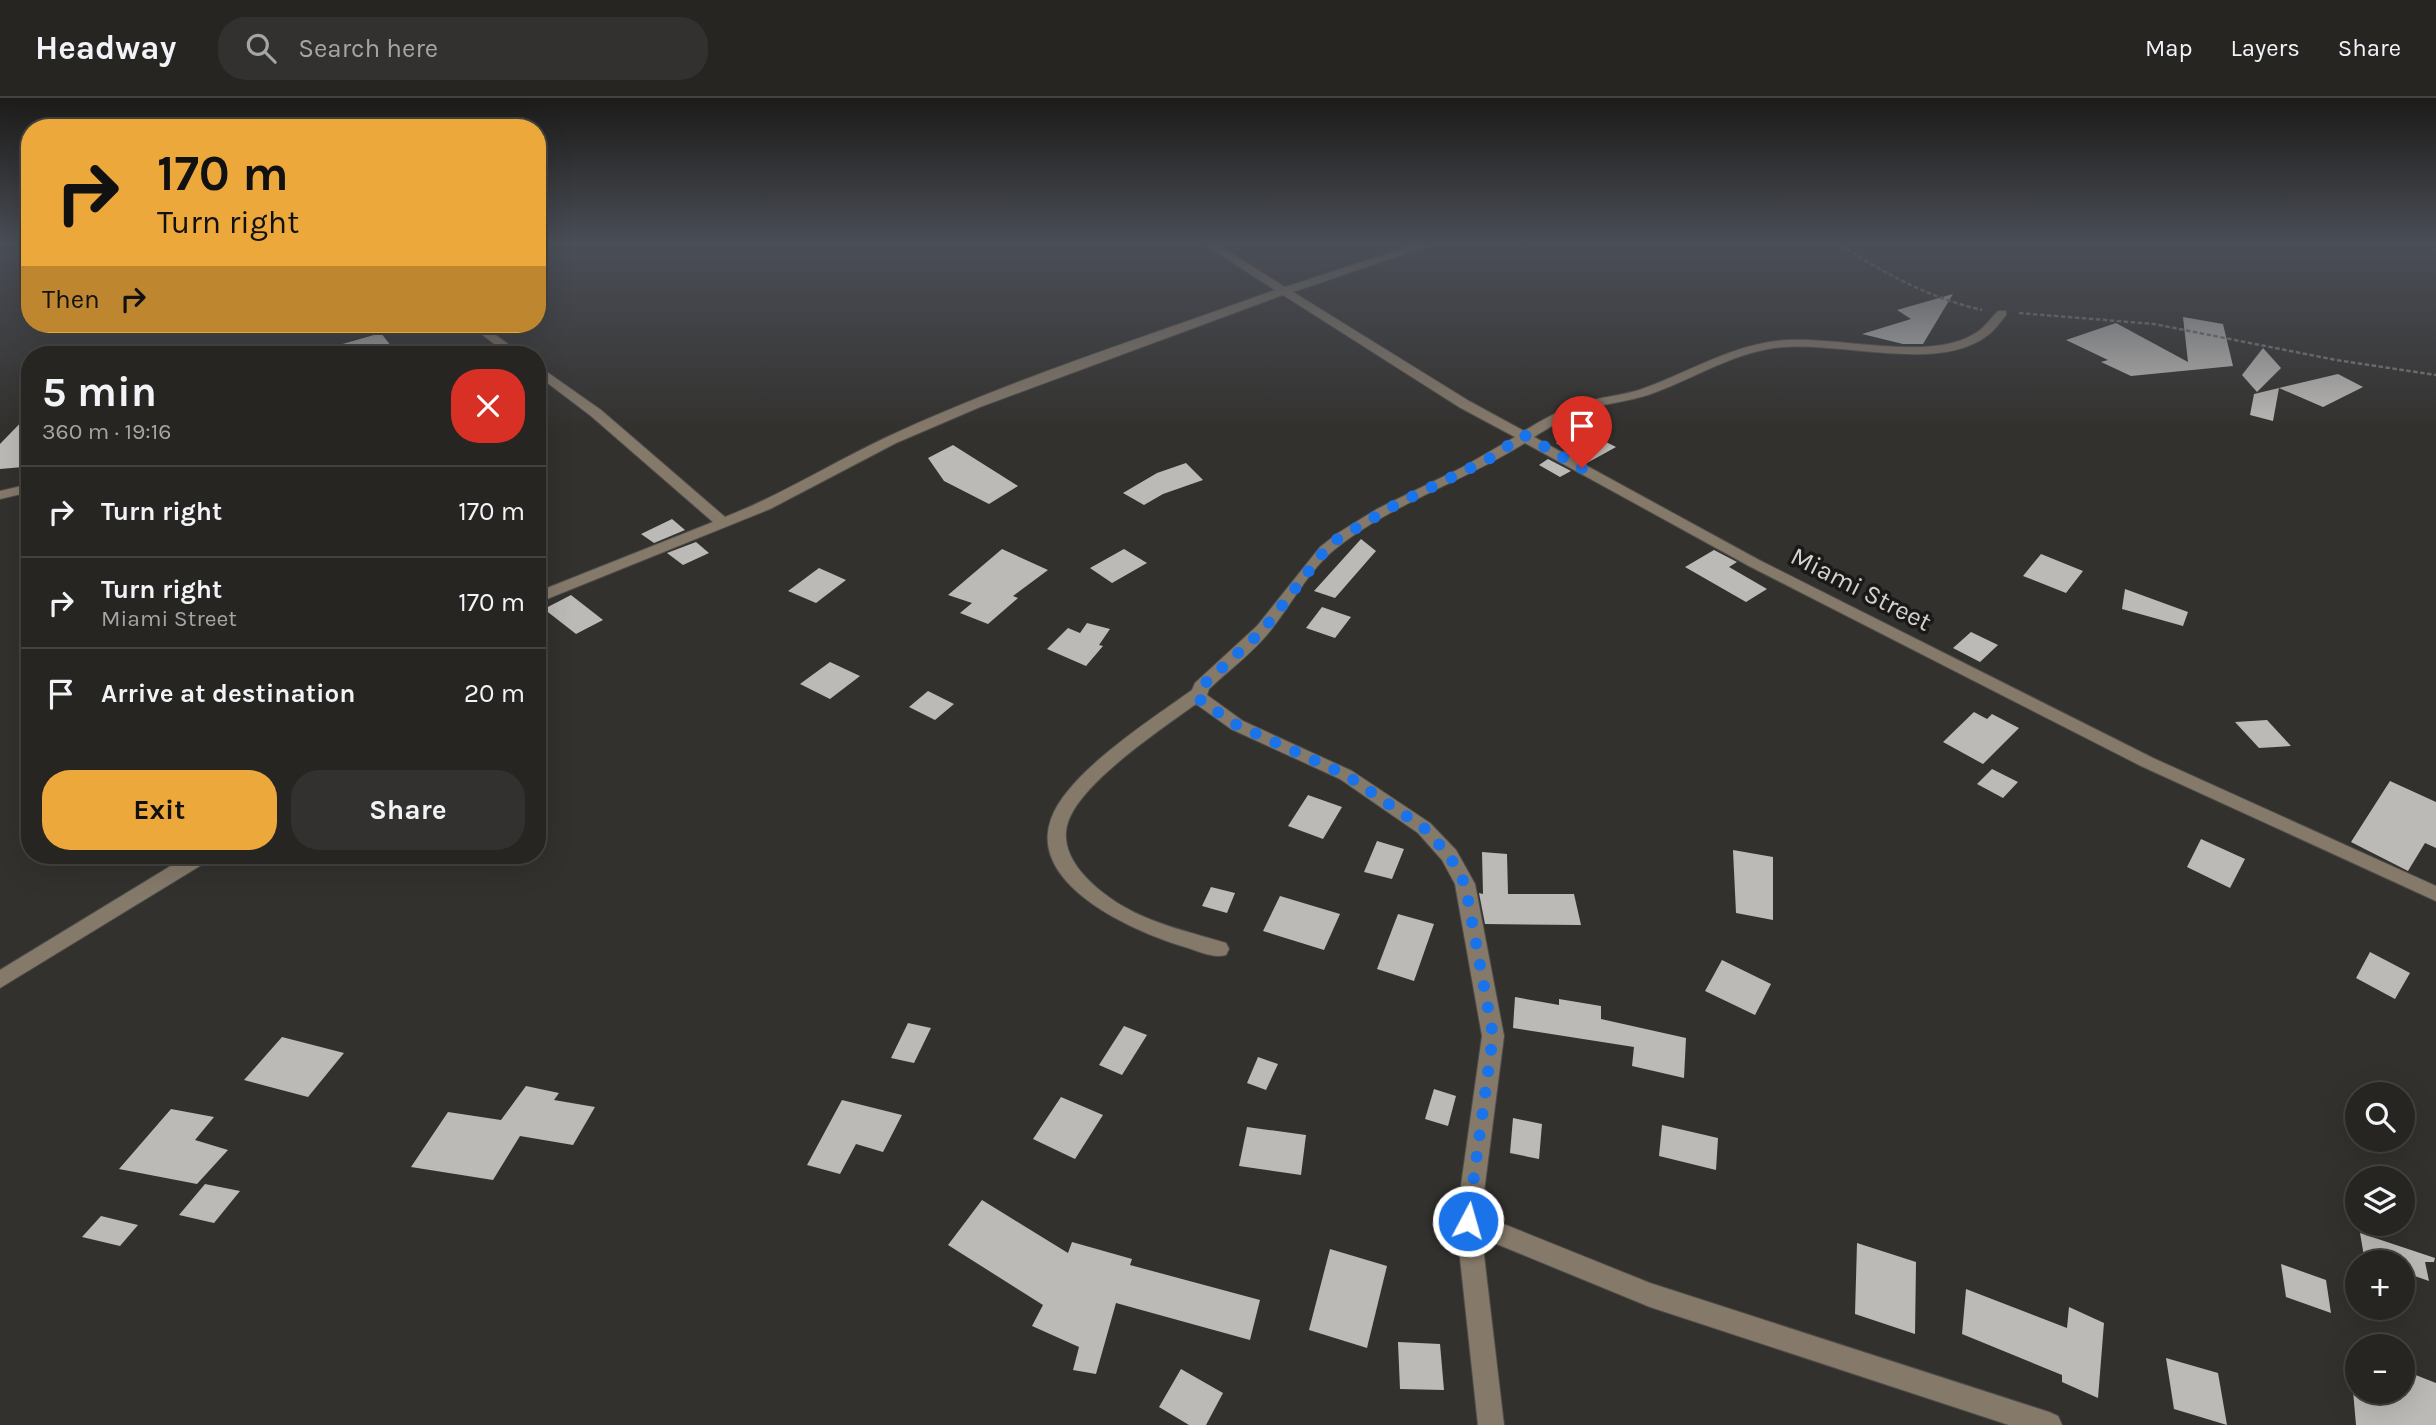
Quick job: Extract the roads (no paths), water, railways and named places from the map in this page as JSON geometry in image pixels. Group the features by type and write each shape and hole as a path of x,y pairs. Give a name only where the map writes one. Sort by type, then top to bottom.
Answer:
{"street":[{"path":"546,594 724,524 930,423 1241,307"},
{"name":"Miami Street","path":"1309,307 1429,384 1754,562 2135,756 2436,894"},
{"path":"1219,949 1160,931 1119,913 1065,865 1054,842 1060,817 1076,795 1119,753 1198,694 1201,687 1263,630 1325,550 1336,540 1395,505 1487,460 1524,435 1573,409 1607,399 1634,396 1700,365 1740,350 1820,341 1930,351 1974,341 1992,327 2002,313"},
{"path":"486,333 505,346"},
{"path":"546,376 596,413 724,524"},
{"path":"0,495 21,490"},
{"path":"1198,694 1201,701 1237,725 1346,775 1424,828 1449,855 1465,884 1493,1035 1468,1221 1491,1425"},
{"path":"0,980 188,864"},
{"path":"1468,1221 1650,1294 2049,1425"}]}
